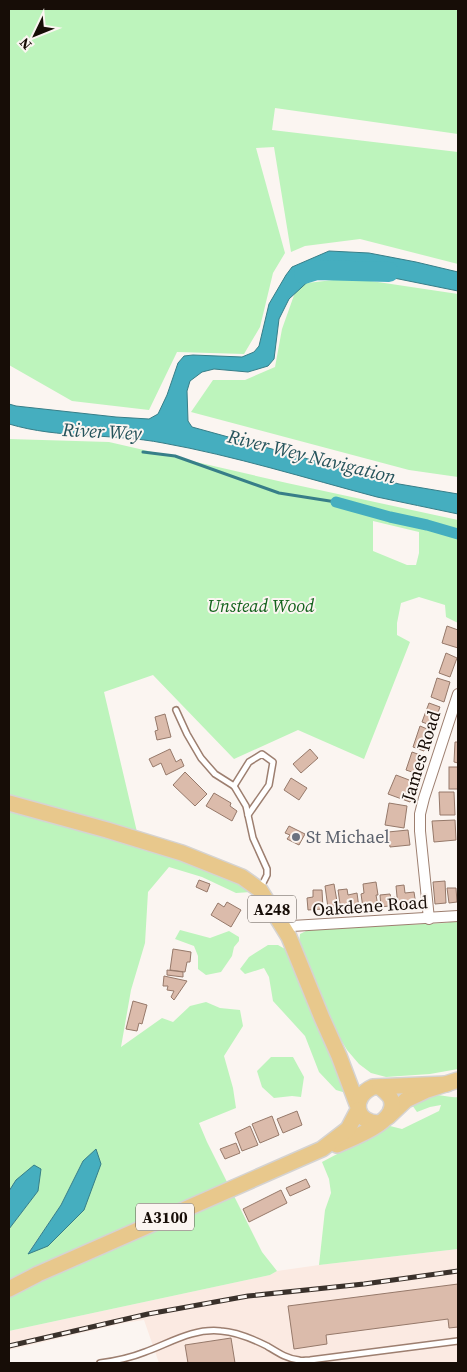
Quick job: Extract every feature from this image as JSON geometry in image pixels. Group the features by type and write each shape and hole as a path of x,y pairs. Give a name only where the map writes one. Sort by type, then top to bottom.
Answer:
{"main road":[{"name":"A248","path":"9,803 182,853 242,876 260,890 289,937 339,1056 358,1107"},
{"name":"A248","path":"339,1056 361,1079 376,1087"},
{"path":"376,1087 388,1095 391,1100 391,1110 384,1120 374,1123 362,1116 358,1107 363,1093 376,1087 453,1082"},
{"path":"322,1149 334,1146 365,1132 384,1120 406,1100 427,1090 453,1082"},
{"name":"A3100","path":"9,1289 47,1270 322,1149 348,1129 358,1107"}],"street":[{"name":"James Road","path":"429,919 420,814 458,694"},
{"name":"Oakdene Road","path":"284,931 292,926 458,916"}],"lane":[{"path":"176,710 187,734 202,758 215,774 234,786 246,806 253,838 267,869 267,875 260,890"},
{"path":"234,786 248,762 262,754 274,762 269,785 248,815"},
{"path":"100,1363 143,1353 189,1334 202,1331 220,1330 234,1333 258,1342 282,1355 298,1360 458,1341"}],"shaded area":[{"path":"458,1249 458,1363 159,1363 144,1320 9,1350 9,1331 270,1275 277,1271"}],"green space":[{"path":"9,9 458,9 458,134 275,108 272,130 458,152 458,264 360,239 305,246 291,252 274,147 256,148 285,253 273,273 260,327 244,354 177,352 149,410 72,401 9,365"},
{"path":"351,278 458,294 458,477 409,470 191,412 213,380 245,380 275,367 282,329 298,284"},
{"name":"Unstead Wood","path":"9,439 109,442 458,520 458,623 446,617 445,605 419,597 401,603 397,635 410,642 364,759 298,730 234,759 153,675 104,692 137,832 9,797","holes":["373,521 419,532 419,553 416,565 407,565 373,551"]},
{"path":"9,811 144,846 233,879 251,892 236,893 202,877 169,867 148,892 145,943 131,990 121,1047 162,1018 173,1022 190,1006 206,1002 220,1008 240,1010 243,1026 224,1056 233,1088 236,1108 199,1123 262,1252 277,1271 270,1275 9,1331 9,1229 38,1191 16,1180 9,1191","holes":["96,1150 101,1164 28,1253 61,1205 83,1161"]},
{"path":"458,920 458,1069 430,1074 386,1077 371,1073 359,1064 347,1050 338,1035 299,943 300,934 310,929 446,923"},
{"path":"180,930 210,938 229,931 239,937 239,941 221,972 206,975 198,969 198,956 194,946 175,939"},
{"path":"268,945 278,945 285,949 346,1093 336,1090 319,1072 305,1036 273,1001 269,977 264,968 245,974 240,969 249,957"},
{"path":"271,1057 293,1057 304,1077 301,1097 274,1098 262,1087 257,1071"},
{"path":"434,1095 458,1097 458,1249 319,1265 325,1210 331,1193 329,1179 322,1162 390,1126 402,1129 439,1111 441,1105 417,1112 410,1102"}],"water":[{"path":"329,251 369,253 458,272 458,291 346,267 337,267 314,276 289,299 279,319 274,359 268,366 248,372 214,369 202,372 190,381 187,391 188,421 192,427 399,484 458,494 458,514 377,497 190,448 144,440 47,432 9,424 9,404 116,417 149,419 158,414 178,363 184,356 242,357 254,352 259,346 269,304 286,275 292,267"},
{"path":"96,1149 101,1164 84,1210 48,1246 28,1254 61,1205 83,1161"},
{"path":"34,1165 41,1169 38,1191 9,1229 9,1191 16,1180"}],"building":[{"path":"447,626 458,630 458,648 442,643"},
{"path":"446,653 457,658 450,677 439,673"},
{"path":"437,678 450,682 444,702 431,697"},
{"path":"429,703 440,707 433,726 422,722"},
{"path":"165,714 171,737 157,740 155,731 158,730 155,717"},
{"path":"420,726 432,731 424,751 413,747"},
{"path":"455,742 458,742 458,763 454,762"},
{"path":"170,749 176,762 181,759 184,766 166,775 161,763 153,767 149,759"},
{"path":"310,749 318,758 301,773 293,764"},
{"path":"412,752 423,756 418,774 406,770"},
{"path":"449,767 458,767 458,789 449,789"},
{"path":"185,772 207,794 195,806 173,785"},
{"path":"396,775 417,783 410,802 388,794"},
{"path":"291,778 307,788 299,800 284,790"},
{"path":"439,792 454,792 455,815 440,815"},
{"path":"214,793 231,803 230,806 237,811 232,821 206,806"},
{"path":"389,803 407,806 404,828 385,825"},
{"path":"455,820 456,840 434,842 432,821"},
{"name":"St Michael","path":"289,826 305,834 299,845 287,839 290,835 285,833"},
{"path":"408,830 410,845 390,847 388,832"},
{"path":"199,880 210,884 207,892 196,887"},
{"path":"445,881 446,903 435,904 433,882"},
{"path":"376,882 378,906 363,908 361,894 364,893 363,884"},
{"path":"334,884 338,907 328,908 325,886"},
{"path":"404,885 405,893 414,892 416,905 398,907 396,886"},
{"path":"447,888 456,888 457,902 449,903"},
{"path":"347,889 348,895 357,893 359,908 341,911 338,890"},
{"path":"313,890 322,890 323,909 308,910 307,898 313,897"},
{"path":"390,894 391,898 395,897 396,905 381,907 380,895"},
{"path":"227,902 241,910 231,927 211,915 218,903 224,907"},
{"path":"173,949 191,952 190,962 187,962 185,972 170,970"},
{"path":"167,970 183,972 183,977 167,975"},
{"path":"164,976 187,981 174,1000 171,997 174,991 167,990 168,986 163,986"},
{"path":"133,1001 147,1005 142,1024 139,1023 137,1031 126,1029"},
{"path":"297,1111 302,1125 283,1133 277,1119"},
{"path":"272,1116 279,1135 260,1143 252,1124"},
{"path":"250,1126 258,1145 242,1151 235,1133"},
{"path":"236,1143 240,1153 225,1159 220,1149"},
{"path":"306,1179 310,1187 290,1196 286,1188"},
{"path":"281,1190 287,1203 249,1222 243,1209"},
{"path":"458,1284 458,1327 449,1328 448,1319 326,1335 327,1344 294,1349 288,1306"},
{"path":"231,1338 235,1363 188,1363 185,1345"}],"waterway":[{"name":"River Wey","path":"304,274 317,270 389,272"},
{"path":"143,452 175,456 279,493 336,502"},
{"path":"336,502 458,534"}],"railway":[{"path":"9,1346 148,1314 248,1296 364,1284 458,1271"}],"place":[{"name":"St Michael","path":"296,837"}],"water label":[{"name":"River Wey Navigation","path":"312,456"}]}
